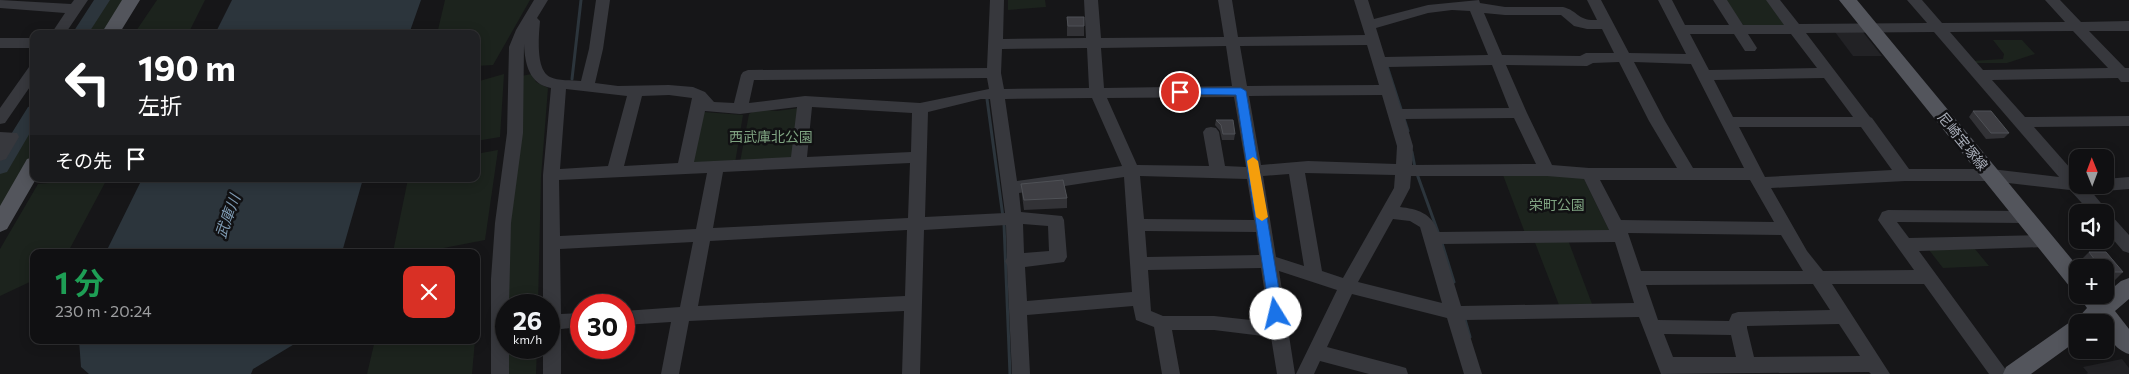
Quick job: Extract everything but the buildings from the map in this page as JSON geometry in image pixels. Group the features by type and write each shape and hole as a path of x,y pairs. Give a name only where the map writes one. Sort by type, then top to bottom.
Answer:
{"main road":[{"path":"112,30 131,0"},
{"name":"尼崎宝塚線","path":"1848,0 2069,270"},
{"path":"0,224 30,171"},
{"path":"2129,287 2092,309 2129,345"},
{"path":"2021,372 2069,335"}],"street":[{"path":"500,374 500,280 503,222 515,133 516,48 541,0"},
{"path":"532,15 546,0"},
{"path":"587,86 596,49 603,0"},
{"path":"997,0 994,73 1014,219 1014,261 1021,374"},
{"path":"1091,0 1097,93 1132,171 1142,315 1162,323 1214,323 1279,331"},
{"path":"1226,0 1286,374"},
{"path":"1305,374 1347,286 1402,188 1405,146 1361,0"},
{"path":"1594,0 1657,121 1688,172"},
{"path":"1665,0 1785,229 1801,256 1818,277 1878,369"},
{"path":"1720,0 1750,48"},
{"path":"1774,0 1903,172"},
{"path":"1914,0 2069,177"},
{"path":"2052,0 2126,76"},
{"path":"0,2 78,5"},
{"path":"996,44 1232,41 1371,32 1428,9 1474,4 1505,11 1563,11 1582,24 1606,24"},
{"path":"1474,4 1519,113 1547,170"},
{"path":"61,30 78,5"},
{"path":"532,15 534,20 531,49 534,65 546,82 618,91 669,90 693,92 700,96 710,107 740,108 805,101 920,108 981,94 1388,90"},
{"path":"1682,30 1873,30 2129,26"},
{"path":"0,43 30,43"},
{"path":"1381,62 1587,61 1586,58 1697,59"},
{"path":"740,108 748,75 994,73"},
{"path":"1705,75 1829,74"},
{"path":"1980,75 2126,76"},
{"path":"0,119 30,76"},
{"path":"552,294 552,175 559,83"},
{"path":"614,172 636,91"},
{"path":"685,167 700,96"},
{"path":"798,163 805,101"},
{"path":"911,374 920,108"},
{"path":"1396,114 1519,113"},
{"path":"2022,122 2129,121"},
{"path":"1729,122 1867,122"},
{"path":"1211,132 1218,172"},
{"path":"0,137 11,137 0,155"},
{"path":"552,175 685,167 917,158"},
{"path":"670,374 685,314 716,167"},
{"path":"1009,188 1132,171 1247,173 1296,168 1354,167 1404,170 1547,170 1590,174 1688,172 1758,178 1903,172 1991,175 2069,183"},
{"path":"1296,168 1314,275"},
{"path":"1590,174 1618,231 1645,310 1668,369 1747,364 1878,369"},
{"path":"2114,184 2129,183"},
{"path":"2083,194 2092,204"},
{"path":"1388,212 1422,218 1437,238 1460,313 1473,374"},
{"path":"2000,374 1886,220 1888,216 2025,217"},
{"path":"551,243 1014,219 1056,220 1058,257 1014,261"},
{"path":"1136,225 1263,226"},
{"path":"1437,238 1618,231 1785,229"},
{"path":"2114,229 2129,246"},
{"path":"1905,245 2044,241"},
{"path":"1138,264 1268,261 1347,286 1460,313 1645,310"},
{"path":"1635,278 1928,277"},
{"path":"1017,308 1098,303 1106,300 1141,299"},
{"path":"635,317 913,303"},
{"path":"1747,364 1738,328 1738,319 1844,317"},
{"path":"1162,323 1171,374"},
{"path":"1652,327 1738,328"},
{"path":"1315,352 1399,374"},
{"path":"552,359 552,374"}],"shaded area":[{"path":"1835,32 1863,32 1882,56 1853,56"},
{"path":"2122,359 2129,368 2129,374 2086,374 2088,373 2083,367"}],"green space":[{"path":"107,0 127,0 108,30 88,30"},
{"path":"157,0 205,0 190,30 137,30"},
{"path":"445,0 530,0 493,65 480,66 480,30 438,30"},
{"path":"1008,0 1045,0 1046,7 1008,10"},
{"path":"1724,0 1769,0 1787,24 1784,26 1744,26"},
{"path":"1993,40 2022,40 2035,54 2007,63 1973,63 1971,61 2003,59 2004,54"},
{"path":"504,74 500,137 480,140 480,81"},
{"path":"532,74 536,82 548,88 541,177 538,294 508,294 508,264 521,76"},
{"name":"西武庫北公園","path":"799,108 794,160 740,162 749,114 758,109 777,111"},
{"path":"704,112 743,115 735,163 694,164 690,162"},
{"path":"30,124 30,167 0,220 0,173"},
{"path":"498,150 485,240 438,249 394,249 407,182 480,182 480,153"},
{"name":"栄町公園","path":"1503,175 1583,177 1610,232 1525,233"},
{"path":"105,182 70,249 30,249 30,282 0,296 0,249 38,184"},
{"path":"1534,240 1568,240 1592,304 1559,305"},
{"path":"1975,249 1989,266 1943,268 1929,250"},
{"path":"374,344 475,344 472,374 367,374"},
{"path":"508,359 537,359 536,374 507,374"}],"water":[{"path":"232,0 421,0 410,30 217,30"},
{"name":"武庫川","path":"141,182 362,182 343,249 107,249"},
{"path":"79,344 294,344 253,369 251,374 89,374 81,367"}],"waterway":[{"path":"83,30 102,0"},
{"path":"572,79 581,0"},
{"path":"1387,66 1408,131"},
{"path":"987,99 1003,217"},
{"path":"0,167 30,118"},
{"path":"1412,152 1415,168"},
{"path":"1417,174 1438,232"},
{"path":"1004,224 1010,374"},
{"path":"1441,240 1454,282"},
{"path":"1464,316 1470,337"}],"slow traffic":[{"path":"1253,161 1262,217"}],"route":[{"path":"1180,92 1241,91 1276,314"}]}
